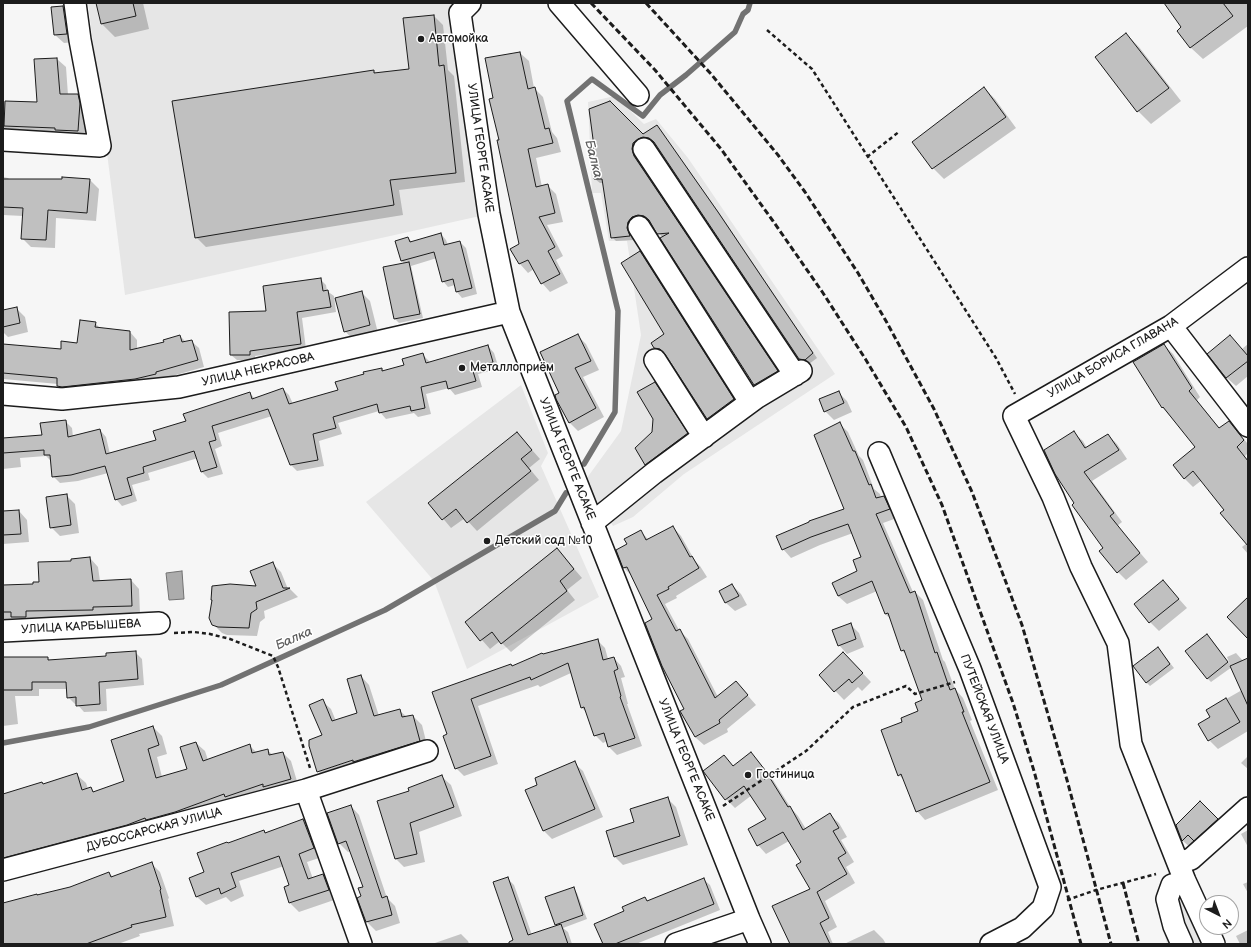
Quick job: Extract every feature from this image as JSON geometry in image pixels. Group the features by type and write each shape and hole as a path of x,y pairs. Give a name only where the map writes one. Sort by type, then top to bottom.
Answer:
{"street":[{"path":"3,140 100,146 80,40 75,3"},
{"name":"УЛИЦА ГЕОРГЕ АСАКЕ","path":"470,3 460,13 490,214 508,312 760,944"},
{"path":"559,3 638,95"},
{"path":"592,523 654,473 750,402 798,373 644,149"},
{"path":"639,227 750,402"},
{"name":"УЛИЦА БОРИСА ГЛАВАНА","path":"1019,413 1171,326 1248,268"},
{"name":"УЛИЦА НЕКРАСОВА","path":"3,394 62,399 179,388 508,312"},
{"path":"1171,326 1248,426"},
{"path":"655,360 704,437"},
{"path":"1019,413 1081,567 1118,643 1131,744 1182,872 1214,944"},
{"name":"ПУТЕЙСКАЯ УЛИЦА","path":"879,453 972,677 1050,887 1044,908"},
{"name":"УЛИЦА КАРБЫШЕВА","path":"3,631 165,628"},
{"name":"ДУБОССАРСКАЯ УЛИЦА","path":"3,870 311,788 427,751"},
{"path":"311,788 362,944"},
{"path":"1182,944 1174,926 1167,899 1172,885 1191,859 1248,808"},
{"path":"991,944 1022,928 1044,908"},
{"path":"676,944 749,919"}],"path":[{"path":"767,30 812,70 996,358 1019,413"},
{"path":"867,156 900,131"},
{"path":"165,628 210,634 230,639 273,656 278,667 311,788"},
{"path":"708,816 806,751 853,707 906,686 916,694 972,677"},
{"path":"1044,908 1096,890 1143,877"}],"shaded area":[{"path":"88,3 458,3 489,214 125,295"},
{"path":"615,96 644,124 656,119 688,158 835,374 684,474 633,517 613,526 584,482 621,431 641,335 627,241 609,241 601,193 592,193 588,102"},
{"name":"Детский сад №10","path":"521,385 548,453 541,466 599,597 467,669 434,581 366,502"},
{"path":"182,571 184,599 169,600 166,573"},
{"path":"1185,896 1199,925 1199,935 1204,935 1208,944 1167,944 1155,900"}],"building":[{"path":"96,3 133,3 136,16 101,24"},
{"path":"1164,3 1223,3 1233,16 1190,48 1177,31 1181,27"},
{"path":"63,6 67,34 54,35 51,7"},
{"path":"434,15 439,66 444,65 456,173 390,180 394,205 195,238 172,101 374,70 374,73 409,69 403,18"},
{"path":"1126,33 1169,88 1137,112 1095,57"},
{"path":"520,52 528,89 535,87 545,129 549,128 553,143 528,149 536,187 548,184 555,213 539,217 555,247 548,251 560,274 541,284 528,260 519,264 510,249 519,244 497,140 499,140 489,99 493,98 485,58"},
{"path":"57,58 60,94 78,94 80,103 78,131 55,130 55,128 4,126 5,101 37,102 34,59"},
{"path":"984,87 1006,117 932,169 912,142"},
{"path":"610,101 643,134 657,125 718,212 813,353 805,360 799,359 654,142 649,138 643,137 633,143 632,149 634,156 778,371 754,385 660,238 669,233 657,234 649,220 644,216 638,215 632,217 628,222 627,228 630,236 611,238 602,179 594,179 593,139 589,109"},
{"path":"62,177 90,179 87,213 48,210 46,240 21,239 23,208 3,207 3,179 62,179"},
{"path":"441,233 444,245 460,241 472,288 456,292 453,279 442,282 434,252 401,261 395,241 408,237 410,242"},
{"path":"640,251 734,399 707,419 665,354 660,349 654,348 651,343 664,334 621,263"},
{"path":"409,262 420,314 394,319 383,267"},
{"path":"321,278 323,291 328,290 331,307 297,312 301,344 250,351 250,355 230,355 229,312 266,311 263,286"},
{"path":"362,291 370,325 344,332 335,298"},
{"path":"17,307 20,323 3,327 3,310"},
{"path":"80,320 96,322 95,327 130,331 130,350 164,342 163,340 180,335 182,342 192,340 198,360 156,372 156,374 135,379 62,387 57,386 57,378 3,373 3,344 61,349 61,341 77,343"},
{"path":"578,334 591,361 575,368 596,408 569,423 556,399 555,395 559,393 540,352"},
{"path":"1230,335 1248,356 1248,361 1226,378 1207,354"},
{"path":"1164,344 1192,388 1189,391 1219,428 1229,421 1244,440 1237,447 1248,461 1248,546 1220,513 1224,510 1193,471 1184,479 1173,465 1195,447 1163,407 1162,408 1133,362"},
{"path":"488,345 493,362 472,368 476,381 448,389 446,381 421,387 425,408 411,411 410,406 379,413 377,404 333,417 336,428 313,434 318,460 290,465 268,409 212,426 216,440 209,442 217,467 201,472 194,451 143,467 144,473 127,478 132,495 115,500 105,466 71,475 52,477 50,455 44,455 44,450 3,453 3,438 42,435 40,423 66,420 68,437 100,429 106,454 156,440 153,431 186,421 183,414 250,392 252,399 283,388 289,404 338,390 335,382 364,374 363,372 382,368 382,371 404,365 402,359 423,353 426,363"},
{"path":"655,382 688,433 645,465 635,448 652,432 653,419 637,392"},
{"path":"839,391 844,403 824,412 819,399"},
{"path":"840,422 853,451 855,451 869,485 871,484 876,498 884,496 890,509 876,514 910,593 915,591 935,653 937,652 950,690 955,688 964,712 962,712 990,782 916,812 901,774 898,776 881,730 902,722 901,718 918,711 915,703 922,700 904,650 901,651 888,613 885,614 872,581 838,596 832,583 857,571 853,560 861,557 848,524 811,537 782,550 776,536 809,521 844,509 814,435"},
{"path":"1074,431 1085,448 1108,434 1119,450 1084,472 1114,513 1110,516 1140,553 1117,573 1099,551 1103,548 1072,505 1074,503 1055,474 1044,450"},
{"path":"517,432 532,450 521,459 531,471 467,523 456,509 442,520 428,503"},
{"path":"67,494 71,525 50,528 46,497"},
{"path":"19,510 21,534 3,535 3,511"},
{"path":"673,526 690,557 692,556 699,568 668,587 669,589 657,595 676,631 680,629 715,698 736,681 748,695 719,720 720,723 695,737 680,711 684,709 662,666 645,623 652,619 627,567 623,568 616,550 627,544 624,539 641,530 646,540"},
{"path":"557,548 574,569 560,581 567,591 501,644 492,632 480,641 465,622"},
{"path":"90,557 93,581 131,579 132,606 93,607 93,610 26,611 26,617 11,617 11,612 3,612 3,585 33,584 33,582 39,582 38,562 71,561 71,559"},
{"path":"273,562 283,588 290,588 256,602 257,609 251,613 249,628 218,627 212,625 209,618 212,600 212,586 230,584 256,586 250,571"},
{"path":"1163,580 1179,599 1149,623 1134,604"},
{"path":"732,584 739,596 725,603 719,591"},
{"path":"1248,597 1248,639 1227,617"},
{"path":"851,623 856,639 838,646 832,630"},
{"path":"1207,634 1228,662 1207,679 1185,651"},
{"path":"598,639 603,660 614,657 618,669 614,671 620,697 635,738 608,747 604,733 594,736 584,707 581,708 568,663 531,680 530,677 471,699 491,756 455,769 443,736 447,734 432,692 511,664 512,666 542,653 543,654"},
{"path":"1158,647 1170,664 1146,683 1133,666"},
{"path":"136,651 138,679 99,682 100,704 76,706 76,697 67,698 66,682 32,682 32,690 3,690 3,657 48,657 48,660 106,656 106,653"},
{"path":"843,652 863,673 852,683 849,679 834,692 819,675"},
{"path":"1248,658 1248,706 1230,666"},
{"path":"361,675 374,716 400,709 402,717 413,715 420,741 317,772 309,746 309,740 322,735 309,705 323,699 332,721 357,713 347,679"},
{"path":"1226,698 1240,722 1208,741 1198,724 1210,717 1206,710"},
{"path":"153,726 159,745 148,749 156,778 187,769 180,747 196,742 203,761 250,744 252,753 268,749 269,755 283,752 291,779 263,787 263,784 225,797 224,794 175,812 146,820 145,818 127,825 3,858 3,794 42,782 43,784 77,773 82,790 91,787 93,792 124,781 111,740"},
{"path":"751,752 765,770 788,807 790,806 803,830 830,813 839,828 833,831 846,853 838,858 847,874 817,892 829,918 820,923 830,944 790,944 772,906 810,889 796,865 801,862 783,832 757,846 748,829 766,819 744,786 725,800 703,771 724,755 733,766"},
{"path":"575,761 595,809 543,831 525,790 537,785 535,778"},
{"path":"442,775 454,807 410,823 417,854 395,859 377,801 409,791 408,788"},
{"path":"668,797 680,836 614,857 606,831 634,822 630,809"},
{"path":"1200,801 1218,819 1194,841 1188,835 1182,841 1176,825"},
{"path":"351,805 382,898 387,896 392,915 366,922 357,898 361,896 358,888 363,887 346,841 338,844 327,813"},
{"path":"303,819 314,848 299,854 308,879 323,874 329,890 289,903 284,887 289,885 279,856 231,873 236,887 221,894 219,888 196,897 189,878 204,872 197,853 264,830 265,833"},
{"path":"152,862 161,889 166,917 131,925 132,927 86,944 3,944 3,903 70,887 109,872 111,877"},
{"path":"508,877 528,935 561,924 568,944 509,944 509,942 513,940 493,882"},
{"path":"704,878 714,904 615,944 603,944 594,924 624,911 622,907 645,897 647,901"},
{"path":"574,887 583,915 555,925 545,897"}],"waterway":[{"name":"Балка","path":"584,464 615,412 618,311 567,101 592,79 643,116 660,95 686,75 735,32 743,14 748,10 750,3"},
{"name":"Балка","path":"3,743 89,727 221,685 385,610 555,511 566,493"}],"railway":[{"path":"591,3 655,70 721,149 823,293 866,360 906,427 942,505 1013,703 1034,771 1081,944"},
{"path":"646,3 711,74 778,155 805,192 858,273 934,409 972,492 1022,625 1067,780 1111,944"},
{"path":"1123,883 1139,944"}],"place":[{"name":"Автомойка","path":"421,39"},
{"name":"Металлоприём","path":"462,368"},
{"name":"Детский сад №10","path":"487,541"},
{"name":"Гостиница","path":"748,775"}]}
